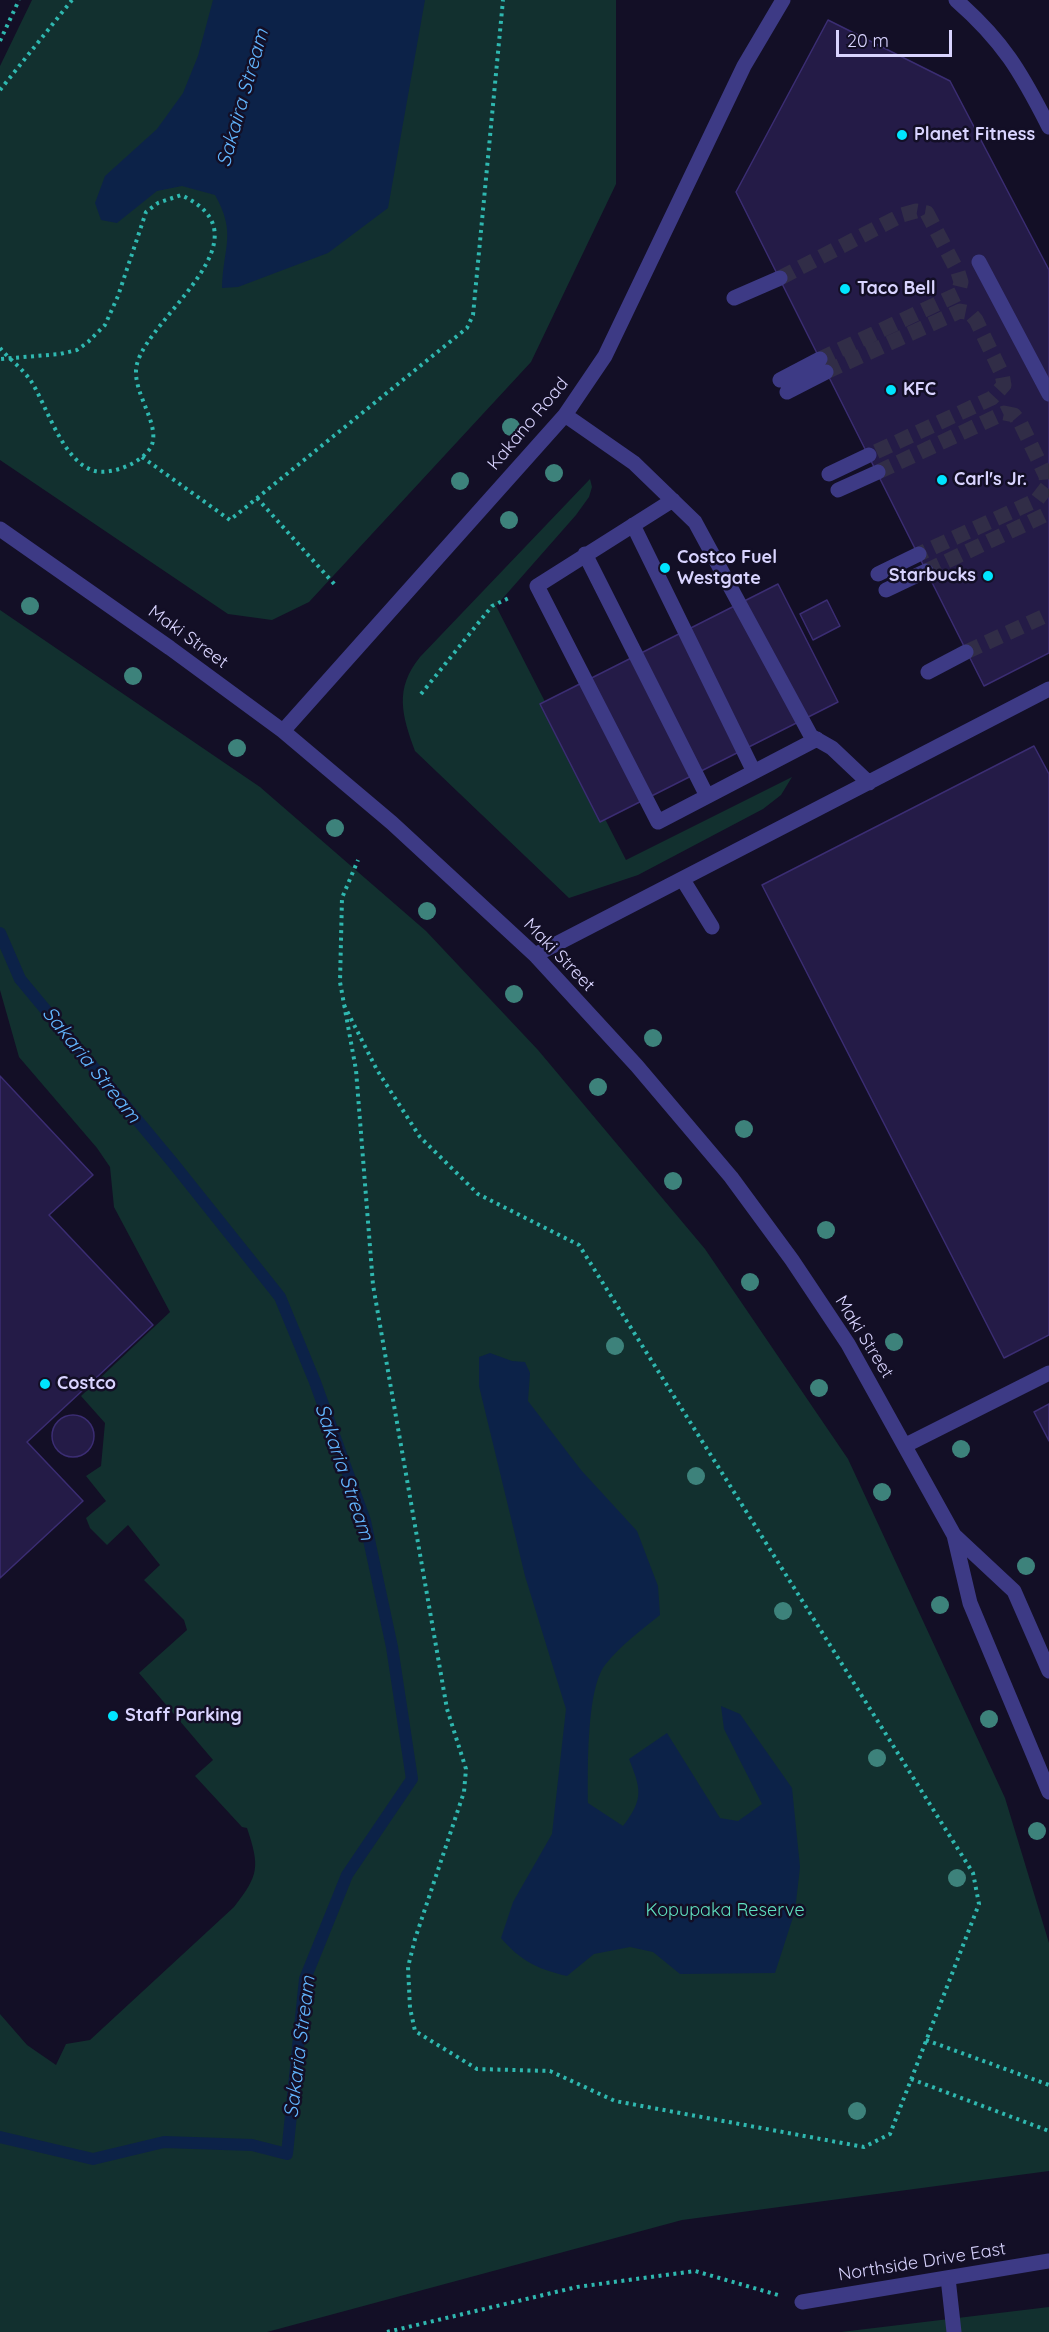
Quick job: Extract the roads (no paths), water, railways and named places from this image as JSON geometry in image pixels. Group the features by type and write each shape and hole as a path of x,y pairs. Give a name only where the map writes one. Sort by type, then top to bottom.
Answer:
{"street":[{"name":"Kakano Road","path":"283,731 565,415 605,356 744,66 783,0"},
{"path":"957,0 985,26 1018,68 1049,126"},
{"path":"979,262 1049,394"},
{"path":"734,298 780,278"},
{"path":"783,386 823,366"},
{"path":"565,415 634,463 695,522 811,736 832,748 869,783"},
{"path":"829,474 869,455"},
{"path":"838,490 878,472"},
{"path":"673,500 537,586 658,822 817,739"},
{"path":"633,525 754,772"},
{"name":"Maki Street","path":"0,529 170,648 283,731 409,838 536,955 637,1066 731,1178 792,1260 848,1344 954,1535 970,1603 1026,1732 1049,1792"},
{"path":"585,554 707,796"},
{"path":"878,574 919,554"},
{"path":"886,590 926,571"},
{"path":"928,672 966,652"},
{"path":"536,955 1049,688"},
{"path":"683,880 712,927"},
{"path":"906,1445 1049,1373"},
{"name":"Maki Street","path":"954,1535 1014,1592 1049,1671"},
{"name":"Northside Drive East","path":"802,2302 1049,2261"},
{"path":"948,2278 954,2332"}],"water":[{"name":"Sakaira Stream","path":"213,0 425,0 388,208 328,253 238,287 222,288 227,231 226,220 215,195 182,186 157,191 117,223 101,220 95,203 105,176 157,129 183,93 198,56"},
{"path":"490,1353 512,1361 525,1362 530,1373 528,1401 581,1470 637,1531 658,1586 660,1615 617,1651 605,1665 599,1677 594,1693 589,1732 588,1803 623,1826 630,1817 638,1794 636,1778 629,1759 667,1733 720,1818 738,1821 762,1804 724,1729 721,1706 740,1714 792,1788 800,1867 795,1911 775,1973 680,1974 653,1952 630,1947 594,1954 567,1976 530,1963 501,1938 513,1902 552,1834 566,1709 525,1576 479,1386 479,1357"}],"waterway":[{"name":"Sakaria Stream","path":"0,933 20,979 173,1163 280,1297 315,1382 365,1521 392,1647 412,1779 347,1875 305,1979 287,2154 252,2145 164,2142 93,2159 0,2137"}],"tunnel":[{"path":"780,278 902,215 916,211 927,213 958,272 961,282 958,294 820,359"},
{"path":"826,372 960,311 970,313 976,320 1002,374 1004,385 992,398 869,455"},
{"path":"878,472 1004,413 1014,415 1020,422 1046,476 1047,487 1037,500 919,554"},
{"path":"926,571 1049,513"},
{"path":"966,652 1049,614"}],"place":[{"name":"Planet Fitness","path":"902,135"},
{"name":"Taco Bell","path":"845,289"},
{"name":"KFC","path":"891,390"},
{"name":"Carl's Jr.","path":"942,480"},
{"name":"Costco Fuel Westgate","path":"665,568"},
{"name":"Starbucks","path":"988,576"},
{"name":"Costco","path":"45,1384"},
{"name":"Staff Parking","path":"113,1716"}],"park label":[{"name":"Kopupaka Reserve","path":"725,1911"}]}
